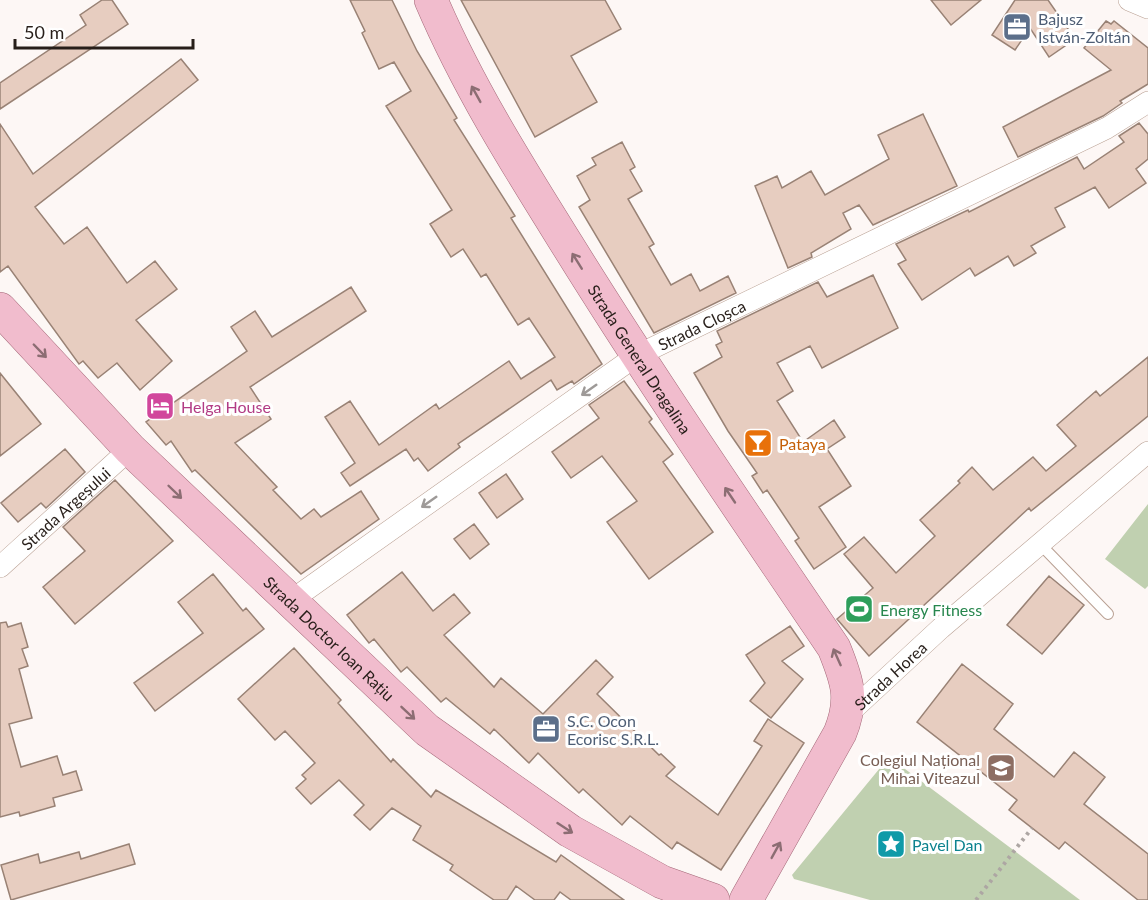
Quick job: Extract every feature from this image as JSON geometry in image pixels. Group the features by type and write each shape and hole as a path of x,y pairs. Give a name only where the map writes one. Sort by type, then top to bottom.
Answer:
{"main road":[{"name":"Strada General Dragalina","path":"431,0 454,54 491,123 636,356 834,648 849,693 848,714"},
{"name":"Strada Doctor Ioan Rațiu","path":"0,309 130,449 289,602 427,730 566,829 662,882 713,900"},
{"name":"Strada Horea","path":"746,900 848,714"}],"street":[{"path":"1129,0 1148,8"},
{"name":"Strada Cloșca","path":"289,602 636,356 1107,128 1148,102"},
{"name":"Strada Argeșului","path":"0,567 130,449"},
{"name":"Strada Horea","path":"848,714 941,628 1148,452"}],"lane":[{"path":"1040,544 1108,614"}],"path":[{"path":"976,900 1032,828"}],"green space":[{"path":"1148,504 1148,586 1145,589 1105,559"},
{"path":"889,757 1080,900 870,900 794,879 792,875"}],"building":[{"path":"102,0 112,0 128,24 0,109 0,83 86,25 80,15"},
{"path":"350,0 392,0 417,51 457,118 454,120 515,216 511,218 602,364 574,384 572,381 557,390 551,380 458,444 460,447 428,471 418,458 414,461 406,449 350,486 341,473 355,463 325,417 350,401 379,445 436,404 439,409 509,361 521,379 555,357 529,318 518,325 486,274 481,277 463,249 451,257 430,224 452,210 386,106 411,91 394,62 379,69 362,33 365,31"},
{"path":"461,0 605,0 621,29 571,56 597,102 535,137"},
{"path":"931,0 981,0 951,25"},
{"path":"1015,0 1048,0 1075,39 1049,57 1030,28 1015,50 992,35"},
{"path":"1106,21 1111,24 1114,21 1148,48 1148,84 1120,101 1122,103 1103,116 1018,157 1003,127 1111,70 1084,48"},
{"path":"181,59 198,80 35,207 64,244 87,227 127,283 155,261 177,289 136,320 172,361 140,390 117,363 98,378 83,361 79,364 8,266 0,272 0,124 33,174"},
{"path":"923,114 957,186 873,225 859,205 843,213 851,229 811,253 812,257 788,268 755,186 777,176 782,188 811,171 825,195 889,159 878,135"},
{"path":"1139,123 1148,134 1148,159 1136,169 1146,183 1109,208 1095,187 1055,208 1065,227 1031,246 1036,253 1014,266 1008,256 975,276 970,268 922,300 898,264 906,260 896,244 968,210 969,212 1077,157 1084,169 1124,142 1119,136"},
{"path":"622,142 635,167 630,170 642,191 628,199 654,244 649,247 671,285 691,274 700,291 728,276 736,293 654,333 579,207 590,200 577,176 596,165 592,158"},
{"path":"873,275 898,328 822,368 810,346 777,363 793,391 777,401 803,442 834,420 845,437 827,449 851,486 819,507 846,547 814,569 795,541 799,538 767,490 763,493 752,476 757,473 728,431 694,373 722,357 716,345 722,342 717,331 818,282 827,297"},
{"path":"351,287 366,311 250,387 271,419 235,443 277,487 273,490 301,519 314,509 321,517 361,491 379,519 301,574 195,470 192,472 171,441 166,445 146,422 247,351 231,327 255,311 272,337"},
{"path":"1148,357 1148,416 1031,511 1029,508 869,656 837,619 873,588 844,554 864,537 896,573 935,536 920,520 960,483 958,481 972,467 993,490 1033,457 1046,471 1076,446 1057,425 1096,391 1100,396"},
{"path":"0,373 41,424 0,456"},
{"path":"624,381 652,419 649,422 673,454 663,462 713,532 649,579 607,522 637,501 602,456 571,478 552,452 599,418 589,405"},
{"path":"65,449 85,472 46,508 41,503 18,522 1,503"},
{"path":"506,474 523,499 497,518 479,493"},
{"path":"115,480 173,541 75,624 43,587 85,551 63,527"},
{"path":"474,524 489,544 470,559 454,539"},
{"path":"402,572 433,611 454,594 470,613 444,635 494,687 501,678 543,714 596,660 613,677 597,694 659,755 661,754 675,767 666,776 718,815 762,746 754,741 768,719 804,743 721,870 677,842 672,849 630,816 622,825 583,789 579,793 538,753 529,763 494,729 490,734 446,698 441,702 407,667 401,672 374,639 369,643 347,615"},
{"path":"213,574 243,611 246,608 264,629 155,711 134,683 203,633 178,602"},
{"path":"1049,576 1084,605 1042,654 1007,625"},
{"path":"6,622 8,627 21,623 28,647 22,649 28,666 19,669 32,718 9,724 21,767 57,756 63,775 76,771 82,790 53,798 55,806 20,816 19,812 0,817 0,623"},
{"path":"790,626 804,646 782,661 803,679 771,718 750,701 765,683 746,655"},
{"path":"294,648 341,700 338,703 391,762 393,759 431,797 436,790 556,862 561,855 624,900 571,900 560,892 554,900 535,900 516,886 507,900 494,900 450,870 453,865 413,840 421,826 392,808 370,830 354,815 364,805 339,780 311,804 296,788 306,779 302,775 315,763 285,731 275,740 238,699"},
{"path":"962,664 1013,704 994,729 1054,777 1074,752 1105,777 1084,804 1148,854 1148,900 1138,900 1065,842 1059,849 1009,810 1017,800 917,722"},
{"path":"129,844 135,864 11,900 1,865 38,854 40,863 79,852 81,859"}],"place":[{"name":"Bajusz István-Zoltán","path":"1017,27"},
{"name":"Helga House","path":"160,406"},
{"name":"Pataya","path":"758,443"},
{"name":"Energy Fitness","path":"859,609"},
{"name":"S.C. Ocon Ecorisc S.R.L.","path":"546,729"},
{"name":"Colegiul Național Mihai Viteazul","path":"1001,768"},
{"name":"Pavel Dan","path":"891,844"}]}
